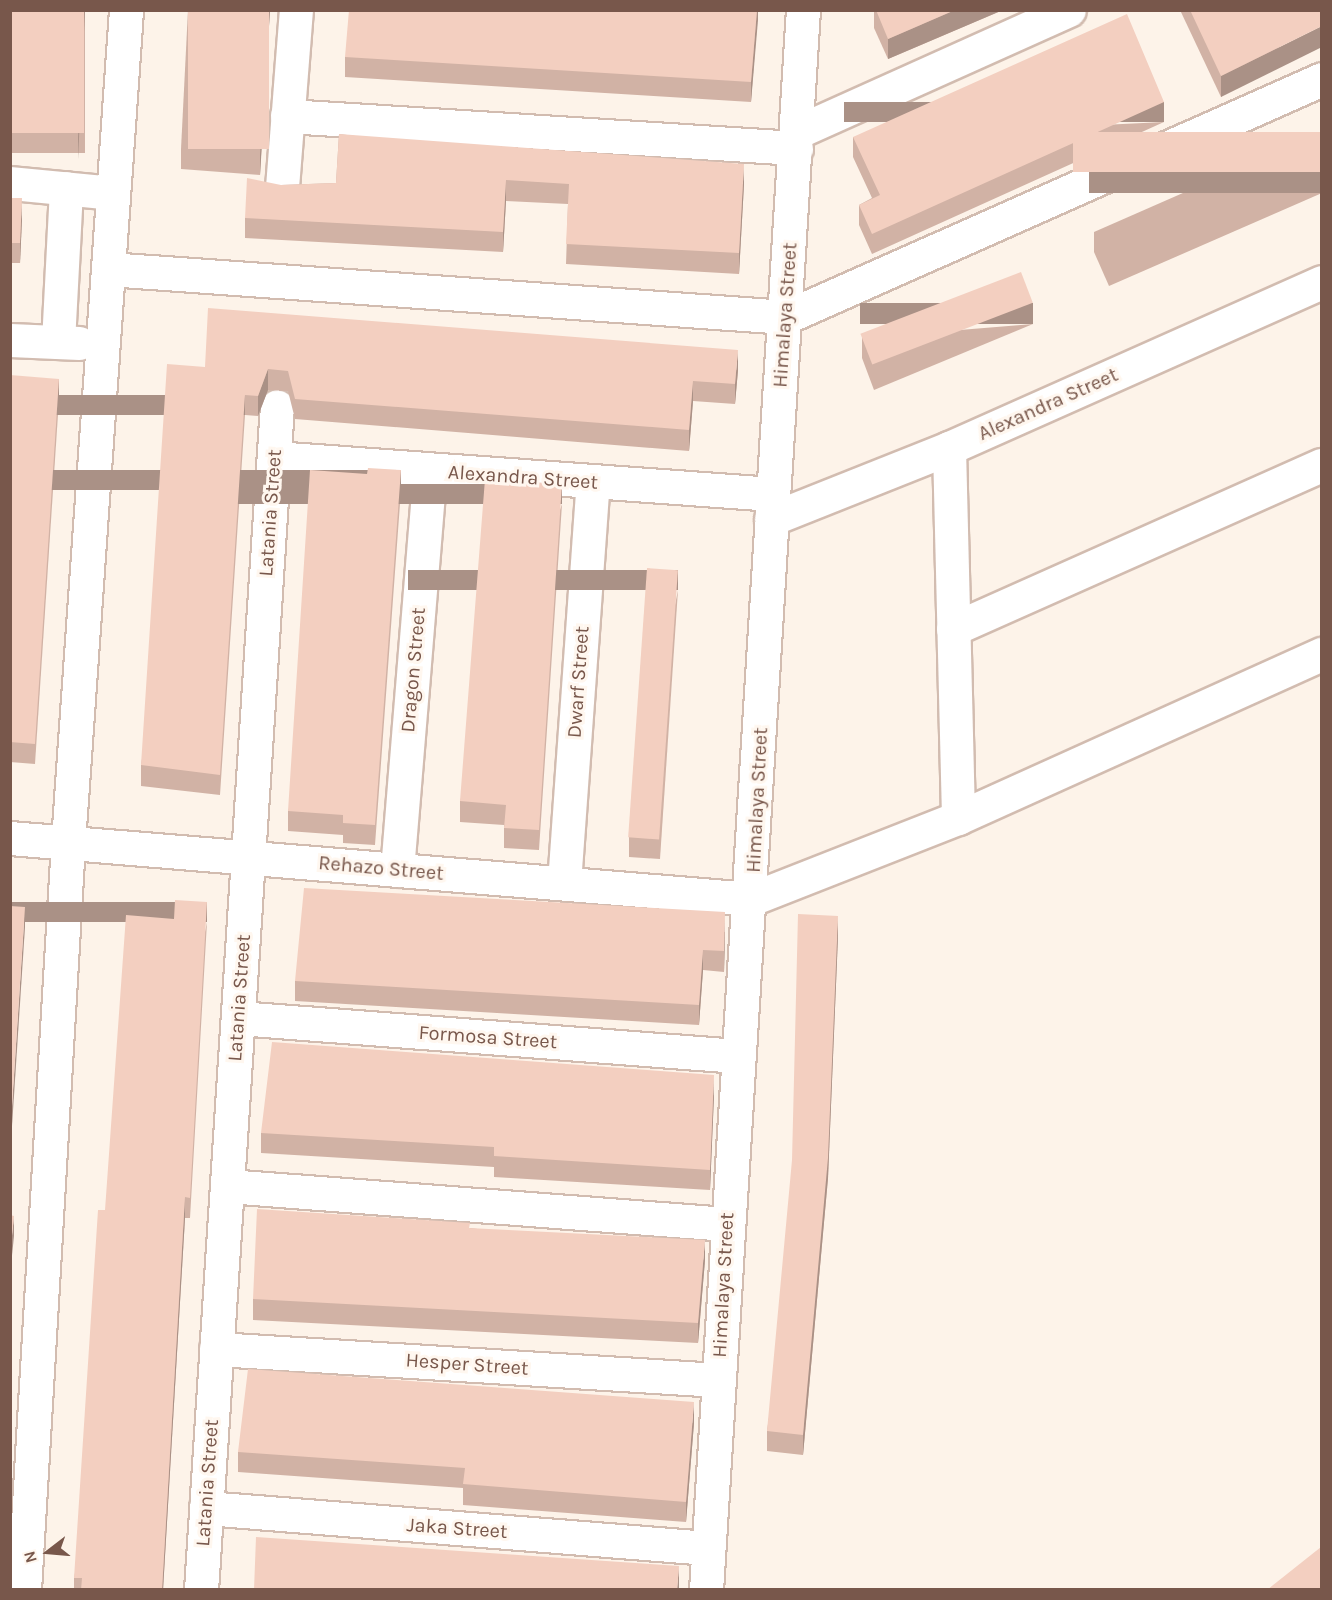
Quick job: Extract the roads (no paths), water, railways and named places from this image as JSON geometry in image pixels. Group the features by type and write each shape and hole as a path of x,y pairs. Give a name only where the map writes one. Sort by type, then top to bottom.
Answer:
{"street":[{"path":"24,1590 68,842 126,10"},
{"path":"282,187 296,10"},
{"name":"Himalaya Street","path":"705,1590 726,1224 751,899 772,507 786,317 803,10"},
{"path":"287,116 796,140 1069,10"},
{"path":"108,269 786,317 1322,79"},
{"path":"10,183 113,193"},
{"path":"58,342 66,188"},
{"name":"Alexandra Street","path":"274,458 593,482 772,507 949,448 1322,282"},
{"path":"10,340 102,344"},
{"name":"Latania Street","path":"201,1590 277,406"},
{"path":"949,448 958,818"},
{"path":"953,628 1322,465"},
{"name":"Dragon Street","path":"397,870 430,470"},
{"name":"Dwarf Street","path":"564,883 593,482"},
{"path":"751,899 958,818 1322,654"},
{"name":"Rehazo Street","path":"10,838 751,899"},
{"name":"Formosa Street","path":"238,1018 738,1056"},
{"path":"227,1186 726,1224"},
{"name":"Hesper Street","path":"216,1349 718,1380"},
{"name":"Jaka Street","path":"206,1508 708,1548"}]}
